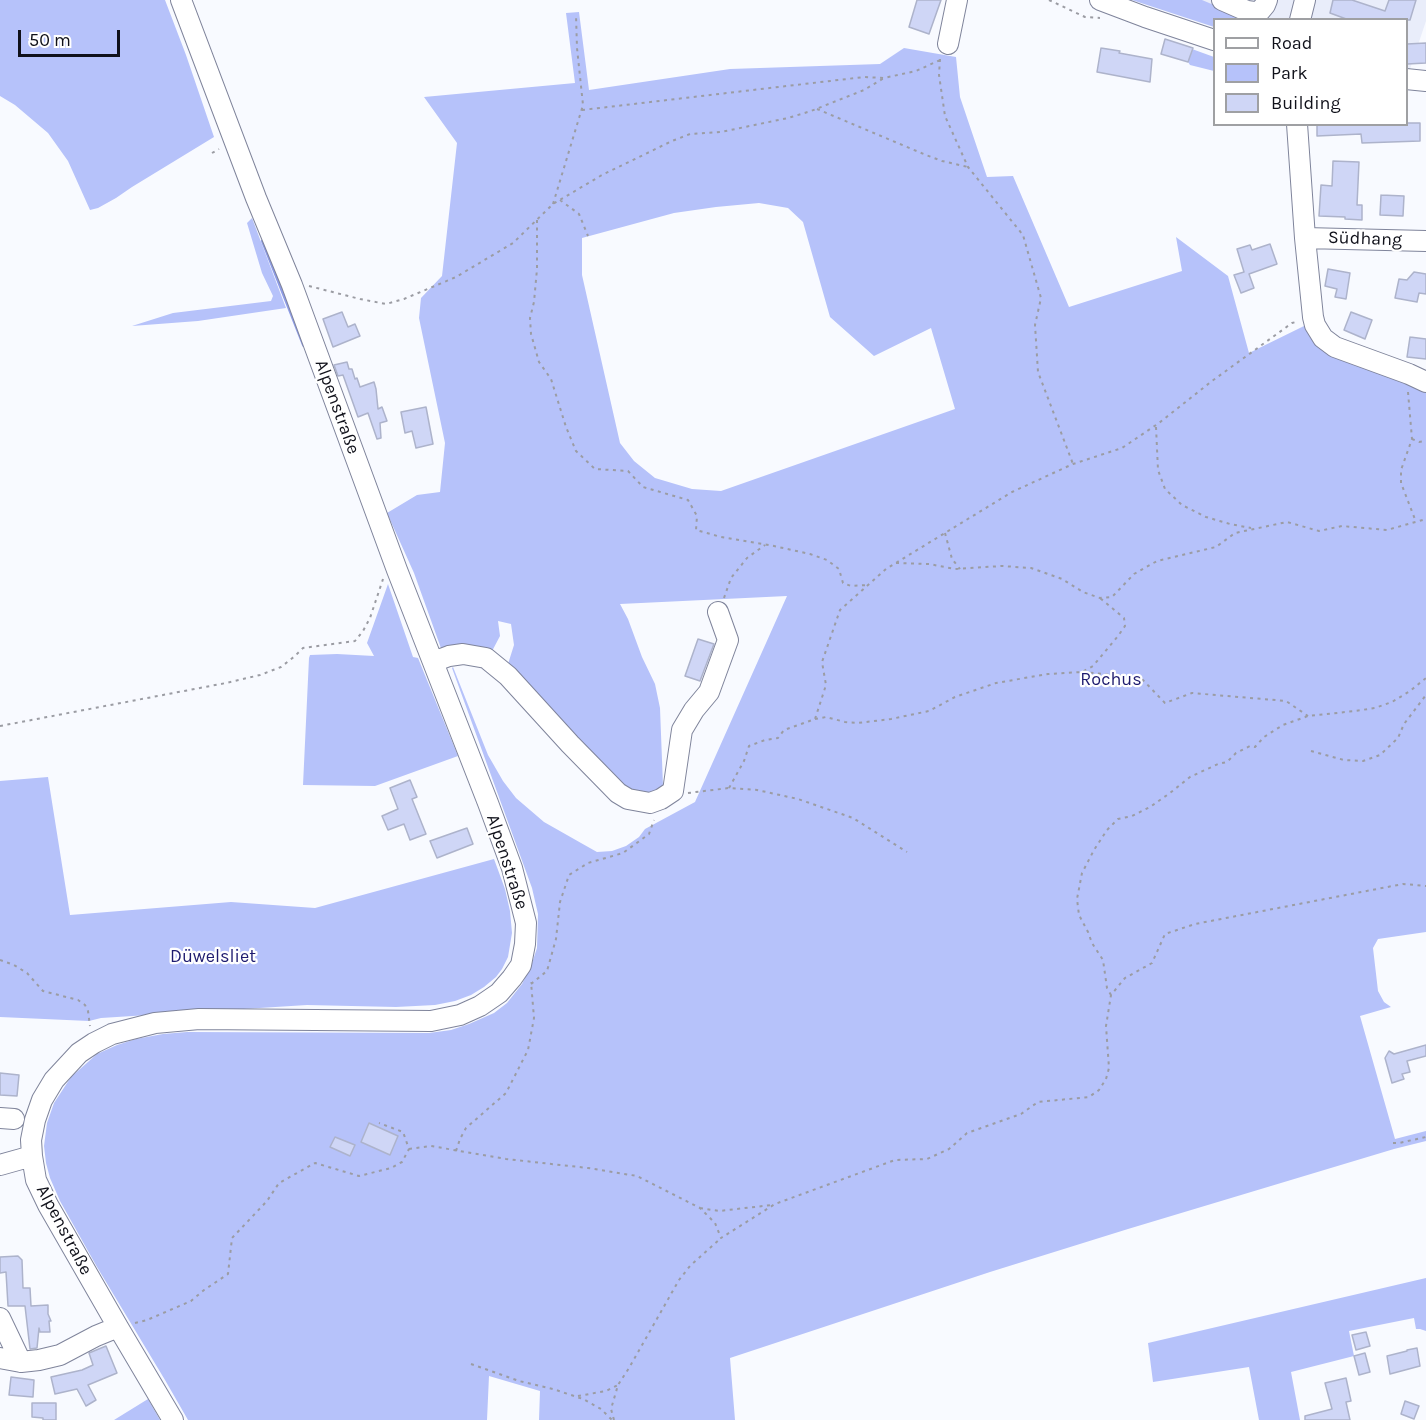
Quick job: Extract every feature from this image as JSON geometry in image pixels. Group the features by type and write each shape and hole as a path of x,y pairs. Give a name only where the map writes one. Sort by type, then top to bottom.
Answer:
{"street":[{"name":"Alpenstraße","path":"173,1420 48,1205 36,1180 31,1140 42,1100 54,1080 79,1053 94,1043 112,1034 155,1023 200,1020 431,1021 460,1015 480,1006 499,993 512,978 520,965 525,944 526,923 512,868 397,570 292,285 256,198 181,0"},
{"path":"944,52 957,0"},
{"path":"1100,0 1213,39"},
{"path":"1222,0 1254,12 1260,11 1267,0"},
{"path":"1300,18 1305,0"},
{"path":"1408,79 1426,81"},
{"name":"Südhang","path":"1297,126 1305,238 1315,325 1323,338 1335,347 1420,378"},
{"name":"Südhang","path":"1305,238 1426,241"},
{"path":"433,662 463,654 486,658 508,676 618,793 628,798 650,802 661,799 673,791 682,730 694,710 710,692 728,640 718,612"},
{"path":"0,1165 32,1156"},
{"path":"0,1318 21,1362"},
{"path":"0,1358 21,1362 39,1360 60,1354 118,1327"}],"path":[{"path":"553,204 583,105 576,15"},
{"path":"582,110 864,77 884,78 915,71 944,52"},
{"path":"944,52 939,75 945,116 968,167 1023,235 1041,298 1035,325 1038,372 1073,464"},
{"path":"292,285 305,285 386,303 404,299 456,277 513,243 553,204 602,175 672,141 690,134 721,132 788,118 864,90 884,78"},
{"path":"817,109 926,155 968,167"},
{"path":"560,200 579,214 588,236"},
{"path":"537,219 537,269 530,318 531,334 539,362 551,379 576,451 595,469 628,471 643,488 688,500 697,516 696,530 810,554 827,560 839,569 843,583 851,586 868,585"},
{"path":"815,719 826,685 822,662 840,610 886,569 1012,492 1073,464 1122,448 1292,323 1313,317"},
{"path":"1416,522 1401,483 1401,470 1412,439 1407,388 1420,378"},
{"path":"1156,425 1158,470 1165,489 1182,505 1206,517 1254,528"},
{"path":"1412,439 1419,442 1426,441"},
{"path":"1100,598 1112,597 1134,574 1157,561 1216,547 1235,533 1254,528 1287,522 1319,531 1342,526 1387,530 1426,519"},
{"path":"945,533 952,559 960,569"},
{"path":"718,612 731,578 747,558 765,544"},
{"path":"896,563 929,564 960,569 1002,566 1031,568 1062,579 1083,592 1100,598 1124,618 1125,626 1093,666 1082,672"},
{"path":"0,726 260,675 281,667 303,648 355,641 370,618 384,575 397,570"},
{"path":"729,788 744,761 749,746 778,738 784,729 826,717 858,723 891,719 929,711 955,697 996,683 1048,674 1082,672 1141,678 1165,703 1192,693 1286,700 1308,716"},
{"path":"1111,995 1107,988 1102,960 1079,915 1077,899 1082,873 1094,850 1118,819 1132,816 1150,807 1190,777 1227,762 1236,753 1250,746 1255,747 1264,736 1283,725 1308,716 1375,708 1392,702 1426,678"},
{"path":"1311,751 1344,760 1363,760 1380,755 1398,738 1404,724 1426,695"},
{"path":"680,794 729,788 758,790 798,799 853,818 908,852"},
{"path":"456,1151 466,1128 506,1093 528,1050 534,1018 531,984 547,971 556,939 560,902 569,875 588,862 623,853 649,834 655,818"},
{"path":"613,1420 611,1409 618,1385 679,1280 690,1266 721,1238 775,1204 895,1160 927,1159 949,1149 967,1133 1021,1114 1038,1102 1089,1096 1099,1090 1106,1079 1109,1068 1106,1026 1111,995 1125,978 1152,963 1165,934 1195,924 1402,884 1426,886"},
{"path":"0,960 27,973 43,991 78,1000 85,1005 89,1020"},
{"path":"118,1327 147,1320 191,1301 228,1274 232,1238 267,1200 279,1183 315,1163 359,1176 391,1168 402,1162 409,1149 403,1132 379,1123"},
{"path":"1393,1143 1426,1137"},
{"path":"409,1149 431,1146 506,1159 637,1176 700,1208 719,1211 775,1204"},
{"path":"700,1208 715,1223 721,1238"},
{"path":"471,1364 519,1382 576,1396 601,1409 613,1420"},
{"path":"576,1396 606,1391 618,1385"}],"shaded area":[{"path":"1152,0 1426,0 1426,21 1410,69 1408,69 1408,18 1213,20"}],"green space":[{"path":"0,0 165,0 214,137 116,198 90,210 68,161 48,133 15,105 0,96"},
{"path":"1132,0 1202,0 1245,18 1213,18 1213,27"},
{"name":"Rochus","path":"579,12 589,90 730,69 880,64 904,48 956,57 960,97 987,177 1013,176 1069,307 1182,271 1176,237 1228,276 1249,353 1304,326 1426,378 1426,932 1378,939 1373,948 1378,991 1384,1002 1391,1007 1360,1016 1395,1139 1426,1131 1426,1141 990,1272 730,1358 735,1420 539,1420 540,1391 489,1376 487,1420 188,1420 97,1267 60,1201 50,1178 44,1146 47,1123 54,1103 71,1077 97,1054 136,1039 163,1034 187,1032 429,1033 451,1030 494,1013 507,1003 522,984 532,963 537,948 538,914 532,888 452,668 488,755 516,798 544,822 597,852 612,851 626,846 639,837 645,829 695,802 787,596 620,604 655,684 660,708 663,786 657,795 628,793 508,664 514,645 511,624 498,621 500,636 490,655 442,651 414,573 387,513 417,495 440,492 445,443 419,318 421,298 442,276 457,143 424,97 575,83 566,13","holes":["759,203 788,208 803,222 830,317 874,356 931,328 955,409 721,491 692,489 655,478 634,461 620,443 582,275 582,238 674,213"]},
{"path":"1192,49 1213,57 1213,71 1190,65 1188,62"},
{"path":"252,218 286,308 198,321 132,326 173,313 271,301 273,296 262,273 247,223"},
{"path":"388,584 413,657 418,658 458,756 375,786 303,785 310,655 374,656 367,643"},
{"name":"Düwelsliet","path":"48,777 70,915 231,902 315,908 494,859 510,911 512,933 508,957 496,977 484,987 455,1001 435,1005 396,1007 307,1005 101,1018 89,1021 0,1017 0,781"},
{"path":"1426,1278 1426,1331 1416,1329 1414,1318 1349,1331 1354,1356 1291,1372 1300,1420 1259,1420 1249,1367 1153,1382 1148,1343"},
{"path":"148,1399 160,1420 114,1420"}],"building":[{"path":"917,0 941,0 929,34 909,27"},
{"path":"1333,0 1352,0 1385,11 1389,0 1416,0 1410,20 1408,18 1344,18 1330,13"},
{"path":"1165,39 1193,48 1188,62 1161,54"},
{"path":"1426,43 1426,63 1408,64 1408,44"},
{"path":"1101,48 1152,59 1150,82 1097,72"},
{"path":"1408,123 1420,123 1420,141 1362,143 1361,134 1317,136 1317,126 1408,126"},
{"path":"1333,161 1359,162 1357,205 1362,205 1362,220 1319,216 1321,185 1332,186"},
{"path":"1381,195 1404,196 1403,216 1380,215"},
{"path":"1270,244 1277,264 1249,274 1254,288 1241,293 1234,275 1244,272 1237,249 1250,245 1252,250"},
{"path":"1328,269 1350,273 1346,299 1335,297 1337,289 1325,286"},
{"path":"1414,272 1426,274 1426,294 1419,293 1417,302 1395,298 1399,279 1407,280"},
{"path":"342,312 348,327 355,324 360,336 333,347 323,319"},
{"path":"1351,312 1372,320 1365,339 1344,330"},
{"path":"1410,337 1426,339 1426,359 1407,357"},
{"path":"347,362 360,387 374,382 378,409 382,407 387,421 380,423 381,438 377,439 368,413 358,417 343,375 338,376 334,365"},
{"path":"426,407 433,444 416,448 412,431 405,433 401,412"},
{"path":"698,639 714,644 700,681 685,676"},
{"path":"410,780 417,797 412,799 426,834 410,840 404,824 388,830 382,816 398,809 390,788"},
{"path":"467,828 473,844 437,858 430,841"},
{"path":"1426,1045 1426,1056 1407,1061 1410,1072 1402,1074 1404,1079 1392,1083 1385,1058 1389,1051 1394,1054"},
{"path":"0,1073 19,1075 17,1096 0,1095"},
{"path":"369,1123 398,1136 390,1155 361,1142"},
{"path":"335,1137 355,1145 350,1156 330,1147"},
{"path":"18,1256 22,1260 23,1288 30,1288 31,1306 48,1305 51,1321 49,1321 50,1332 40,1332 39,1328 37,1348 30,1349 25,1306 8,1306 6,1272 0,1273 0,1257"},
{"path":"1366,1332 1370,1346 1356,1350 1352,1335"},
{"path":"106,1346 117,1373 88,1385 96,1400 86,1406 77,1389 55,1394 51,1377 93,1365 89,1353"},
{"path":"1417,1348 1420,1366 1390,1374 1387,1356"},
{"path":"1365,1353 1370,1372 1359,1375 1354,1356"},
{"path":"11,1377 34,1380 33,1397 9,1395"},
{"path":"1346,1378 1351,1401 1346,1402 1350,1420 1305,1420 1305,1416 1332,1409 1325,1383"},
{"path":"1405,1401 1419,1406 1414,1419 1401,1414"},
{"path":"32,1403 56,1403 56,1420 32,1417"}],"waterway":[{"path":"263,241 304,345"}]}
